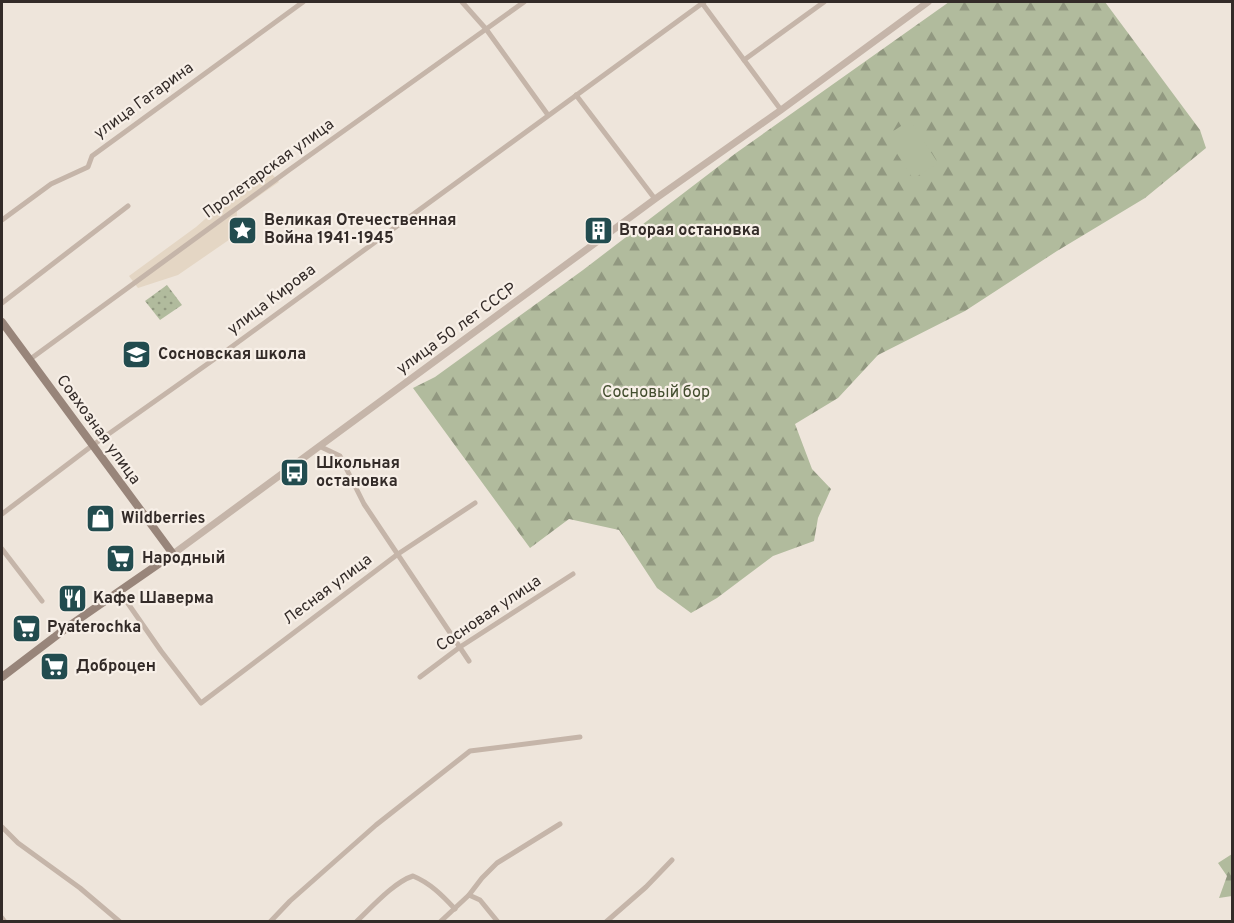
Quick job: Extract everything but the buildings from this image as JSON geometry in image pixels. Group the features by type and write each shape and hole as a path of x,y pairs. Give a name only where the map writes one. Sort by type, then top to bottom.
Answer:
{"main road":[{"name":"Совхозная улица","path":"2,322 173,554"},
{"name":"улица 50 лет СССР","path":"2,677 69,626 173,554"}],"street":[{"name":"улица Гагарина","path":"2,220 51,184 88,168 92,156 303,2"},
{"path":"462,2 486,29 548,115"},
{"name":"Пролетарская улица","path":"29,360 288,170 524,2"},
{"path":"703,2 781,110"},
{"name":"улица Кирова","path":"2,514 93,445 230,348 703,2"},
{"path":"744,60 824,2"},
{"name":"улица 50 лет СССР","path":"173,554 928,2"},
{"path":"576,94 656,199"},
{"path":"2,303 128,206"},
{"path":"319,446 340,456 364,504 470,661"},
{"name":"Лесная улица","path":"120,592 201,703 398,554 475,503"},
{"path":"2,549 42,601"},
{"name":"Сосновая улица","path":"420,677 460,647 573,574"},
{"path":"270,921 376,825 470,751 580,737"},
{"path":"441,921 470,895 497,863 560,824"},
{"path":"2,827 18,843 80,888 120,921"},
{"path":"606,921 646,887 672,860"},
{"path":"357,921 394,887 413,876 434,888 454,909"},
{"path":"470,895 480,900 498,921"},
{"path":"2,918 5,921"}],"green space":[{"name":"Сосновый бор","path":"949,2 1105,2 1200,130 1206,148 1145,198 1057,251 965,311 878,355 838,398 795,424 812,469 831,489 818,518 814,541 773,556 717,598 691,613 657,588 619,530 569,519 530,548 413,388 435,377 583,270 736,153"},
{"path":"910,120 938,163 913,179 886,136"},
{"path":"167,285 182,305 160,320 145,301"},
{"path":"1232,854 1232,896 1219,898 1227,876 1218,863"}],"shaded area":[{"path":"272,174 279,182 237,211 236,235 178,275 138,288 129,276 196,227 246,183 254,186"}],"place":[{"name":"Великая Отечественная Война 1941-1945","path":"243,230"},
{"name":"Вторая остановка","path":"598,231"},
{"name":"Сосновская школа","path":"137,355"},
{"name":"Школьная остановка","path":"295,473"},
{"name":"Wildberries","path":"100,519"},
{"name":"Народный","path":"121,559"},
{"name":"Кафе Шаверма","path":"72,599"},
{"name":"Pyaterochka","path":"26,628"},
{"name":"Доброцен","path":"55,667"}]}
